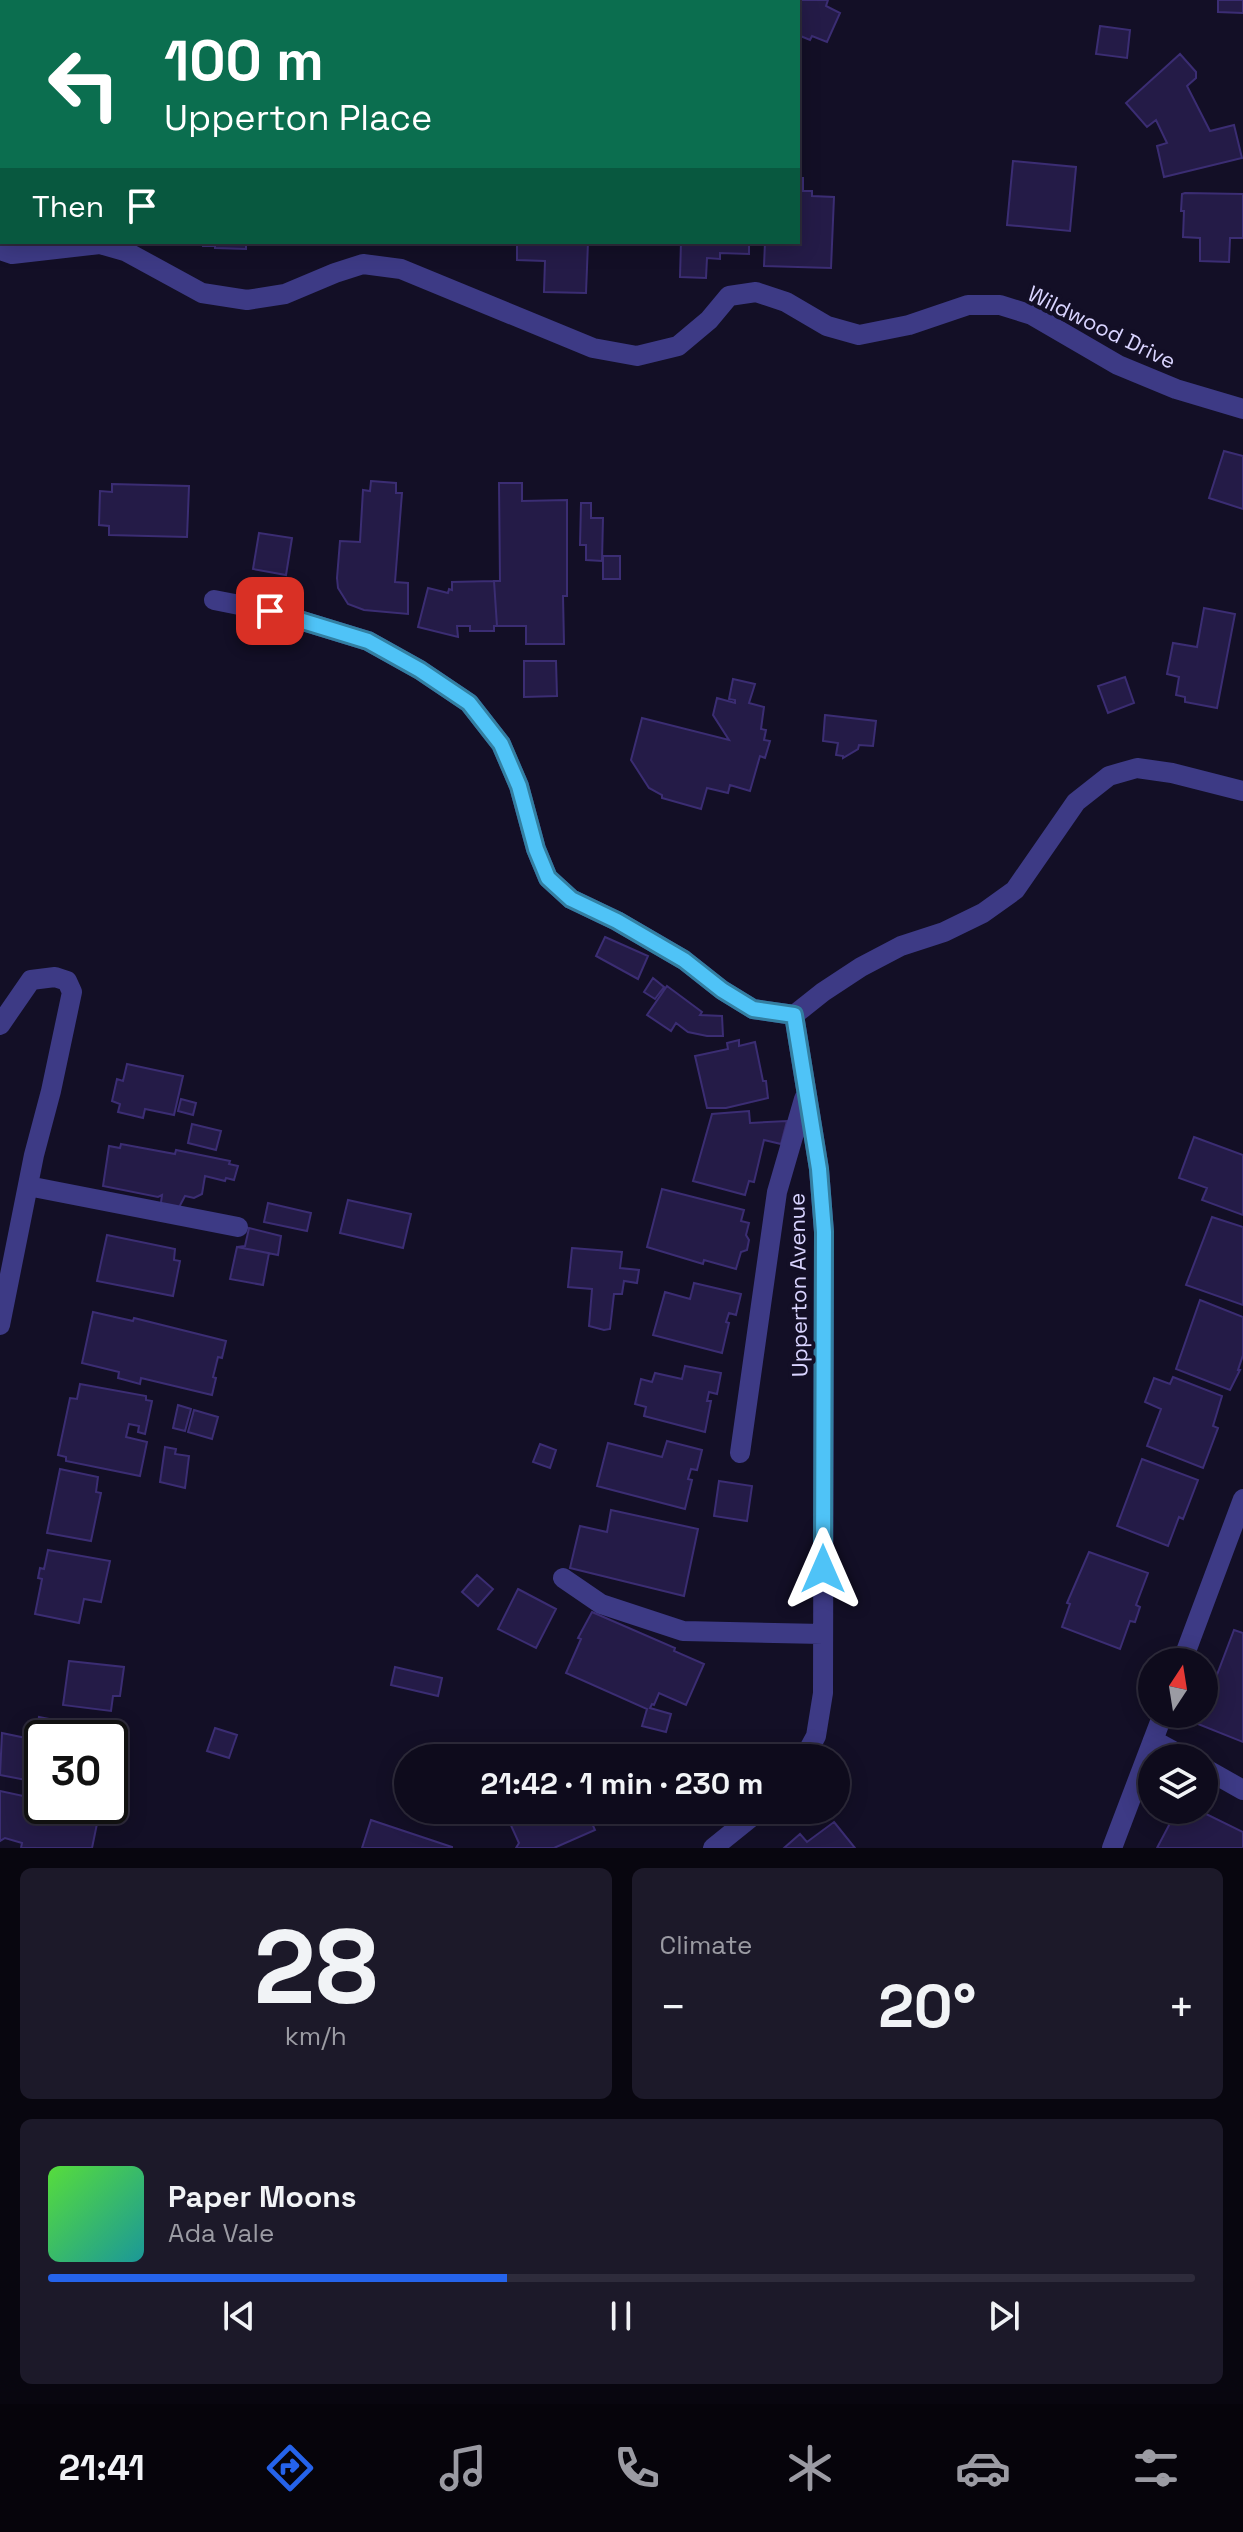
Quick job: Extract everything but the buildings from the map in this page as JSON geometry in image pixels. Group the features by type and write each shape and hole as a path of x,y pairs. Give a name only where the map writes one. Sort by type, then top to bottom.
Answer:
{"street":[{"name":"Wildwood Drive","path":"0,250 12,254 100,244 125,251 202,293 247,300 285,294 363,264 401,269 593,348 637,356 678,346 709,320 729,296 756,292 786,302 827,326 859,335 909,325 968,305 1000,305 1032,315 1118,365 1176,389 1243,409"},
{"path":"214,600 270,611 368,641 420,670 469,703 501,744 519,786 536,849 548,878 571,899 617,921 684,960 722,990 753,1009 794,1015 861,967 901,946 944,932 983,913 1015,890 1076,802 1109,776 1137,768 1172,773 1243,791"},
{"path":"0,1025 31,980 55,977 67,981 72,992 34,1155 0,1325"},
{"name":"Upperton Avenue","path":"794,1015 819,1169 824,1232 823,1693 816,1736 812,1744"},
{"path":"740,1453 777,1192 806,1092"},
{"path":"28,1186 238,1227"},
{"path":"1187,1648 1243,1499"},
{"path":"563,1578 601,1604 683,1631 823,1634"},
{"path":"1112,1848 1158,1728"},
{"path":"1153,1740 1160,1744"},
{"path":"1218,1776 1243,1790"},
{"path":"713,1848 743,1824"}],"route":[{"path":"270,611 368,641 420,670 469,703 501,744 519,786 536,849 548,878 571,899 617,921 684,960 722,990 753,1009 794,1015 819,1169 824,1232 823,1569"}]}
